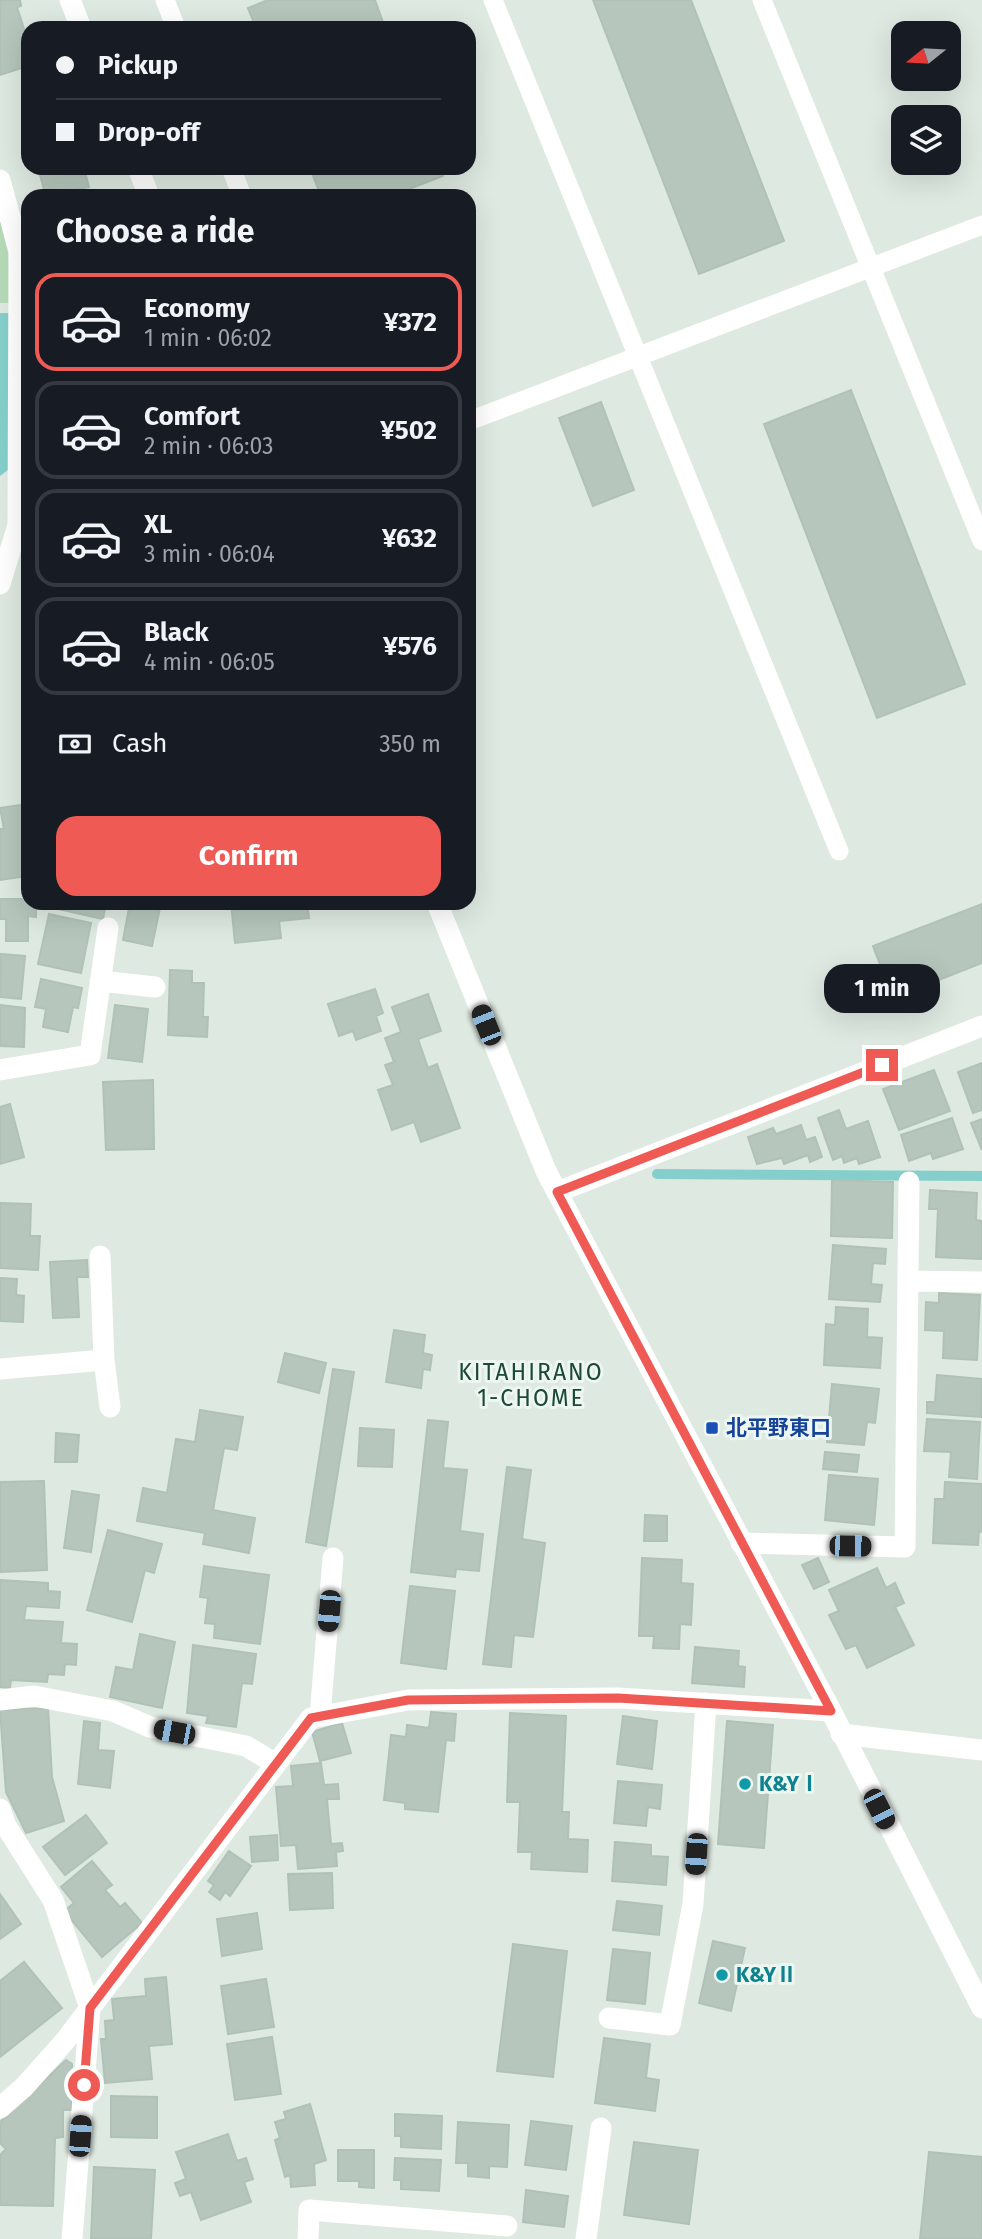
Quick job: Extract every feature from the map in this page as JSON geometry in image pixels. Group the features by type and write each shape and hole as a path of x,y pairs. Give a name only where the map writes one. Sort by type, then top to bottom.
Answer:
{"street":[{"path":"70,0 78,21"},
{"path":"0,180 19,251 19,292 18,525 0,584"},
{"path":"440,910 557,1192 831,1711 982,2008"},
{"path":"0,1070 90,1055 108,928"},
{"path":"100,981 155,987"},
{"path":"557,1192 982,1026"},
{"path":"741,1543 905,1547 909,1182"},
{"path":"100,1256 104,1360 110,1407"},
{"path":"908,1281 982,1282"},
{"path":"0,1369 104,1360"},
{"path":"320,1716 333,1558"},
{"path":"0,1700 34,1696 113,1711 150,1727 246,1746 276,1764"},
{"path":"0,2108 32,2077 90,2008 311,1718 408,1700 618,1698 831,1711"},
{"path":"609,2018 670,2025 693,1904 706,1703"},
{"path":"841,1734 982,1750"},
{"path":"2,1822 53,1900 90,2008 72,2239"},
{"path":"586,2239 601,2128"},
{"path":"308,2239 309,2210 507,2226"}],"lane":[{"path":"165,0 173,21"},
{"path":"493,0 839,851"},
{"path":"762,0 982,541"},
{"path":"476,418 871,270 982,225"}],"green space":[{"path":"0,220 8,253 11,303 0,303"}],"water":[{"path":"0,313 11,313 17,463 0,476"}],"building":[{"path":"0,0 20,0 21,6 17,7 21,21 21,68 0,75"},
{"path":"268,0 375,0 382,21 253,21 248,8"},
{"path":"593,0 691,0 784,241 699,274"},
{"path":"40,175 86,175 89,187 79,189 44,189"},
{"path":"313,175 443,176 409,189 318,189"},
{"path":"851,390 965,684 877,718 764,424"},
{"path":"601,402 634,490 593,506 559,418"},
{"path":"21,805 21,877 0,880 0,829 4,829 0,808"},
{"path":"0,899 21,899 21,910 36,910 36,917 28,916 28,941 6,941 6,919 0,919"},
{"path":"982,904 982,963 893,998 873,946"},
{"path":"62,910 105,910 103,919"},
{"path":"129,910 160,910 152,946 123,940"},
{"path":"232,910 308,910 309,918 279,921 281,938 235,943"},
{"path":"49,914 91,923 81,973 38,964"},
{"path":"1,954 25,956 21,999 0,997"},
{"path":"170,970 192,971 192,983 204,983 203,1017 208,1017 207,1037 168,1035"},
{"path":"41,979 82,988 78,1008 73,1007 68,1032 43,1027 46,1009 35,1007"},
{"path":"375,989 383,1013 376,1016 381,1031 356,1040 353,1031 339,1036 328,1004"},
{"path":"428,994 441,1031 418,1039 428,1068 437,1064 460,1128 421,1142 414,1122 392,1130 378,1090 393,1085 385,1065 394,1062 385,1038 401,1032 392,1007"},
{"path":"0,1005 25,1008 24,1047 0,1046"},
{"path":"115,1005 148,1009 142,1062 108,1058"},
{"path":"982,1063 982,1110 973,1113 958,1072"},
{"path":"934,1070 950,1111 899,1130 883,1089"},
{"path":"153,1080 154,1149 106,1150 103,1082"},
{"path":"10,1104 24,1157 0,1164 0,1107"},
{"path":"839,1110 846,1129 868,1121 880,1157 859,1164 857,1158 844,1163 842,1156 833,1160 818,1118"},
{"path":"952,1118 963,1149 933,1159 931,1153 909,1161 901,1135"},
{"path":"982,1119 982,1150 971,1123"},
{"path":"801,1125 806,1140 815,1137 822,1157 810,1162 808,1155 784,1164 782,1158 757,1164 748,1137 773,1128 776,1134"},
{"path":"832,1180 893,1182 892,1238 831,1236"},
{"path":"930,1190 977,1193 976,1220 982,1221 982,1259 936,1257 938,1209 929,1209"},
{"path":"0,1203 31,1204 30,1236 40,1236 38,1270 0,1268"},
{"path":"833,1245 886,1249 885,1264 873,1263 871,1284 882,1285 880,1302 829,1299"},
{"path":"87,1260 88,1277 77,1277 79,1317 53,1318 50,1262"},
{"path":"0,1278 17,1279 16,1295 24,1296 23,1322 0,1321"},
{"path":"939,1293 980,1295 977,1360 943,1358 944,1331 925,1330 926,1302 939,1303"},
{"path":"836,1307 868,1309 867,1337 882,1338 880,1368 824,1365 826,1324 835,1325"},
{"path":"394,1330 425,1335 423,1353 432,1355 430,1370 423,1369 421,1388 386,1382"},
{"path":"285,1353 326,1363 319,1393 278,1382"},
{"path":"333,1369 354,1372 326,1546 306,1542"},
{"path":"937,1375 982,1379 981,1417 927,1413 927,1402 935,1402"},
{"path":"832,1384 879,1389 875,1423 867,1422 864,1445 827,1442"},
{"path":"200,1410 243,1417 237,1450 224,1448 213,1510 255,1518 249,1553 203,1544 205,1533 137,1521 143,1488 167,1493 176,1439 195,1442"},
{"path":"927,1419 980,1422 977,1479 949,1477 951,1452 924,1451"},
{"path":"428,1420 448,1422 443,1468 467,1470 460,1531 483,1534 479,1571 456,1569 455,1577 411,1572"},
{"path":"360,1428 394,1430 392,1467 358,1466"},
{"path":"56,1433 79,1435 77,1462 55,1462"},
{"path":"825,1452 859,1455 857,1472 823,1469"},
{"path":"507,1467 531,1470 522,1539 545,1543 533,1637 514,1635 511,1667 483,1664"},
{"path":"829,1475 878,1479 874,1525 825,1520"},
{"path":"44,1481 47,1570 0,1572 0,1482"},
{"path":"945,1482 982,1484 982,1532 979,1531 978,1545 933,1543 935,1499 944,1499"},
{"path":"72,1491 99,1495 91,1552 64,1548"},
{"path":"645,1515 667,1516 667,1541 644,1541"},
{"path":"108,1530 162,1544 154,1573 145,1570 132,1622 87,1610"},
{"path":"642,1558 682,1560 681,1583 693,1584 691,1625 680,1624 679,1649 653,1648 654,1636 639,1636"},
{"path":"818,1558 829,1582 814,1589 802,1565"},
{"path":"204,1566 269,1575 260,1644 214,1638 215,1624 205,1623 208,1598 200,1597"},
{"path":"877,1568 886,1588 895,1583 904,1603 895,1607 914,1645 867,1668 856,1645 846,1649 829,1615 839,1611 829,1590"},
{"path":"0,1580 48,1583 48,1591 60,1592 59,1608 26,1606 24,1620 63,1622 61,1643 77,1644 76,1665 65,1664 64,1675 48,1674 47,1682 11,1680 10,1688 0,1687"},
{"path":"410,1586 455,1591 446,1669 401,1663"},
{"path":"140,1634 175,1642 162,1708 110,1697 116,1667 133,1670"},
{"path":"193,1645 256,1654 252,1684 242,1683 236,1727 206,1723 208,1716 187,1713"},
{"path":"695,1647 739,1651 738,1666 745,1667 744,1687 692,1683"},
{"path":"48,1708 52,1777 64,1821 26,1833 6,1792 0,1710"},
{"path":"431,1712 456,1714 454,1741 446,1740 438,1812 405,1809 405,1803 384,1800 391,1735 406,1737 407,1725 429,1728"},
{"path":"510,1713 566,1716 562,1812 569,1812 568,1839 588,1840 587,1872 531,1869 532,1852 518,1852 520,1802 507,1802"},
{"path":"623,1716 657,1721 652,1769 617,1764"},
{"path":"84,1721 100,1723 98,1750 114,1751 110,1788 78,1784"},
{"name":"K&YⅠ","path":"727,1721 773,1725 764,1848 718,1844"},
{"path":"342,1723 351,1753 320,1761 312,1732"},
{"path":"321,1763 324,1785 338,1784 339,1799 327,1799 331,1844 342,1843 343,1851 336,1852 337,1866 298,1869 296,1845 281,1846 276,1787 293,1786 291,1766"},
{"path":"618,1781 662,1785 660,1809 648,1807 646,1826 614,1823"},
{"path":"86,1815 107,1843 65,1875 43,1847"},
{"path":"277,1835 278,1860 252,1862 250,1837"},
{"path":"615,1842 651,1845 651,1856 668,1857 666,1885 612,1881"},
{"path":"229,1851 251,1866 230,1896 225,1892 220,1900 209,1892 214,1885 208,1881"},
{"path":"92,1861 112,1885 105,1890 120,1907 125,1903 142,1923 102,1957 64,1911 74,1903 61,1887"},
{"path":"332,1873 333,1908 290,1910 288,1874"},
{"path":"0,1894 21,1924 0,1939"},
{"path":"617,1901 662,1906 659,1935 613,1930"},
{"path":"257,1913 262,1949 222,1956 217,1919"},
{"name":"K&YⅡ","path":"713,1941 745,1948 731,2011 699,2003"},
{"path":"513,1944 567,1951 553,2077 497,2071"},
{"path":"613,1949 650,1953 645,2004 607,2000"},
{"path":"24,1962 62,2008 0,2057 0,1981"},
{"path":"166,1977 172,2044 149,2046 152,2079 105,2083 101,2039 106,2039 105,2021 114,2020 112,1999 146,1996 145,1979"},
{"path":"266,1979 274,2027 228,2034 221,1986"},
{"path":"272,2037 281,2094 235,2100 227,2044"},
{"path":"604,2038 650,2044 646,2078 659,2080 655,2111 595,2103"},
{"path":"66,2060 72,2064 72,2110 63,2110 63,2137 55,2138 53,2206 0,2205 0,2155 6,2149 0,2143 0,2122"},
{"path":"111,2096 157,2097 157,2138 111,2137"},
{"path":"310,2104 326,2160 314,2164 315,2185 291,2187 290,2175 285,2177 275,2140 280,2138 275,2122 286,2119 284,2112"},
{"path":"395,2114 442,2116 441,2149 401,2147 401,2136 395,2136"},
{"path":"531,2121 572,2126 566,2170 525,2165"},
{"path":"458,2122 509,2125 507,2167 489,2166 489,2178 468,2176 468,2163 456,2163"},
{"path":"228,2134 237,2161 246,2158 253,2179 244,2182 251,2202 201,2220 191,2192 180,2196 175,2183 186,2179 176,2152"},
{"path":"634,2142 698,2150 689,2224 624,2215"},
{"path":"338,2150 374,2150 374,2188 359,2187 359,2181 338,2181"},
{"path":"929,2152 982,2157 982,2239 920,2239"},
{"path":"395,2158 441,2160 439,2191 401,2189 401,2180 394,2180"},
{"path":"94,2167 155,2170 151,2239 91,2239"},
{"path":"526,2190 568,2196 564,2227 523,2222"}],"waterway":[{"path":"657,1174 982,1176"}],"place":[{"name":"北平野東口","path":"712,1428"},
{"name":"K&YⅠ","path":"745,1784"},
{"name":"K&YⅡ","path":"722,1975"}],"district":[{"name":"KITAHIRANO 1-CHOME","path":"531,1385"}],"route":[{"path":"84,2085 90,2008 311,1718 408,1700 618,1698 831,1711 557,1192 882,1065"}]}
